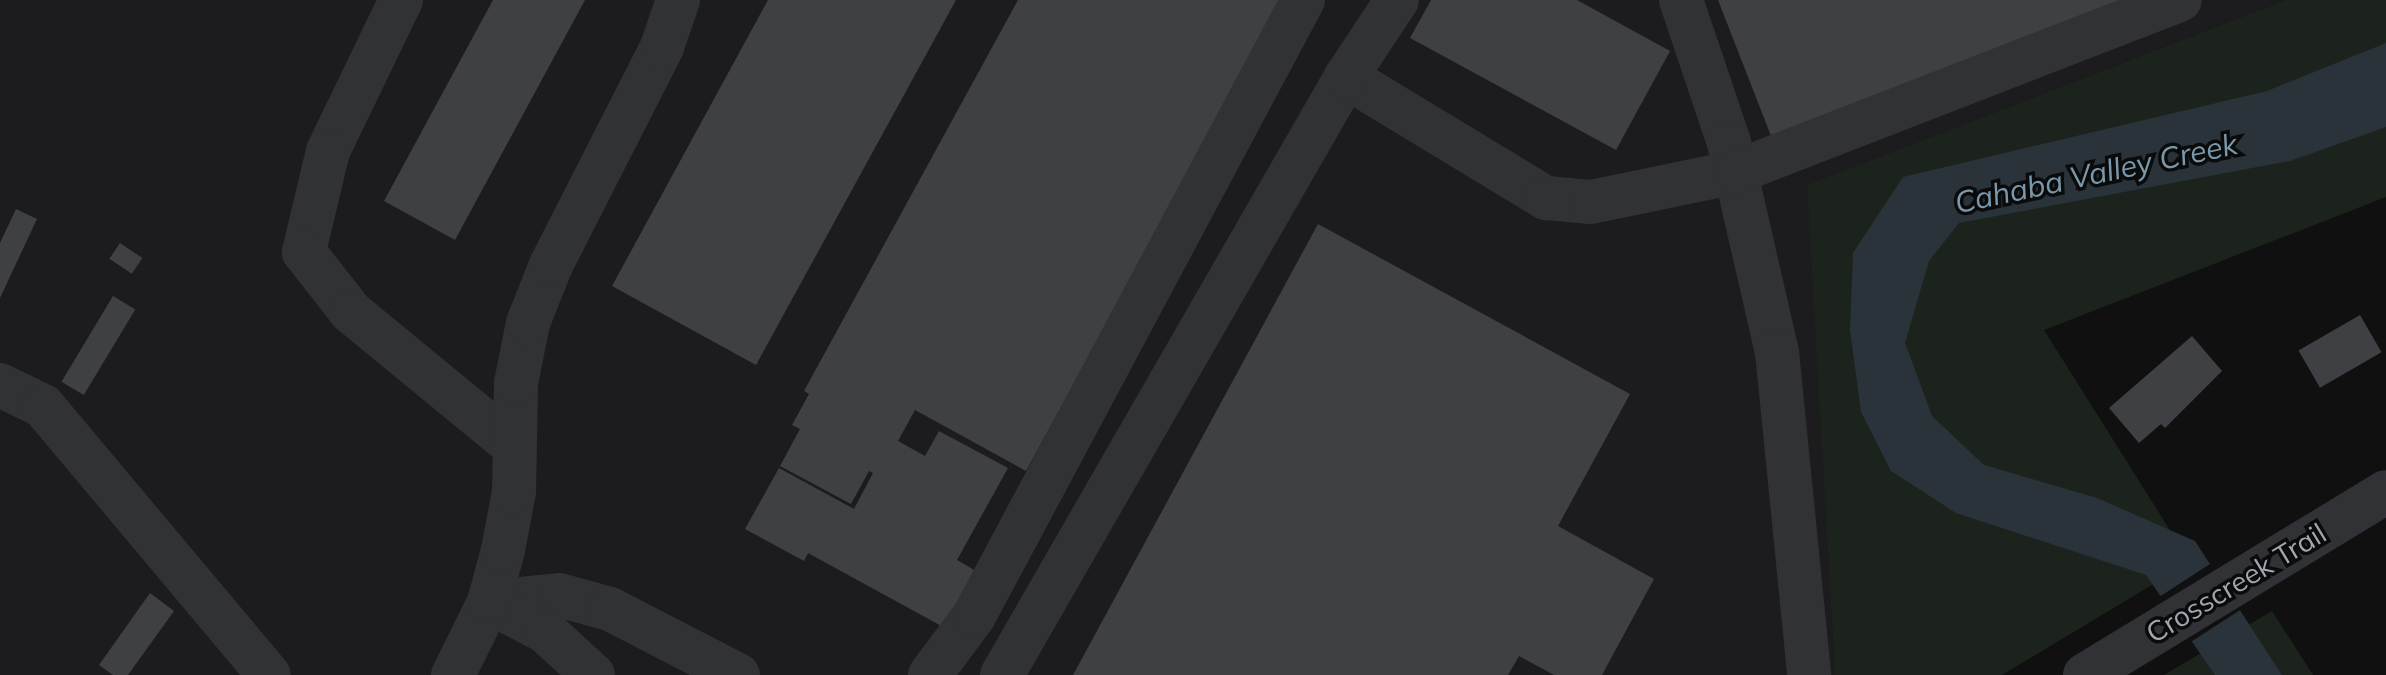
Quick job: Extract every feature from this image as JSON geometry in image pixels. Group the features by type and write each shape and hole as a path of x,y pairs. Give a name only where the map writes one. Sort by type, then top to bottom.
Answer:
{"street":[{"path":"401,0 328,151 304,252 351,312 513,445"},
{"path":"453,675 489,602 514,492 513,445 528,323 678,0"},
{"path":"930,675 974,616 1303,0"},
{"path":"1002,675 1346,77 1397,0"},
{"path":"1681,0 1736,172 1777,352 1809,675"},
{"path":"1346,77 1546,198 1591,202 1736,172 2180,0"},
{"path":"0,385 43,406 269,675"},
{"name":"Crosscreek Trail","path":"2085,675 2386,492"},
{"path":"489,602 559,595 610,609 738,675"},
{"path":"489,602 545,631 593,675"}],"shaded area":[{"path":"0,0 2285,0 1808,185 1835,675 0,675"},
{"path":"2285,0 2386,0 2386,197 2044,330 2190,562 2002,675 1835,675 1807,185"},
{"path":"2272,611 2313,675 2164,675"}],"water":[{"name":"Cahaba Valley Creek","path":"2386,43 2386,127 2290,161 1959,223 1929,261 1905,343 1932,416 1984,465 2097,498 2195,541 2282,675 2215,675 2146,575 1956,513 1891,471 1861,412 1850,330 1853,253 1903,177 2267,91"}],"pier":[{"path":"2213,562 2243,608 2188,644 2158,598"}],"building":[{"path":"493,0 585,0 455,240 384,201"},
{"path":"768,0 956,0 756,365 612,286"},
{"path":"1018,0 1284,0 1026,471 915,410 898,441 925,456 939,431 1008,468 957,560 976,571 945,628 808,553 804,561 745,529 779,468 854,509 873,473 869,471 851,504 780,466 800,429 792,425 809,394 804,391"},
{"path":"1431,0 1577,0 1670,51 1616,150 1410,38"},
{"path":"1718,0 2131,0 1773,141"},
{"path":"16,209 37,219 0,298 0,243"},
{"path":"1318,224 1630,394 1558,526 1654,579 1602,675 1554,675 1519,656 1508,675 1073,675"},
{"path":"120,243 142,258 132,274 109,259"},
{"path":"113,296 135,309 84,395 61,382"},
{"path":"2360,315 2382,352 2320,388 2299,350"},
{"path":"2192,336 2222,371 2165,428 2161,424 2139,443 2109,408"},
{"path":"150,593 174,611 128,675 113,675 99,665"}]}
